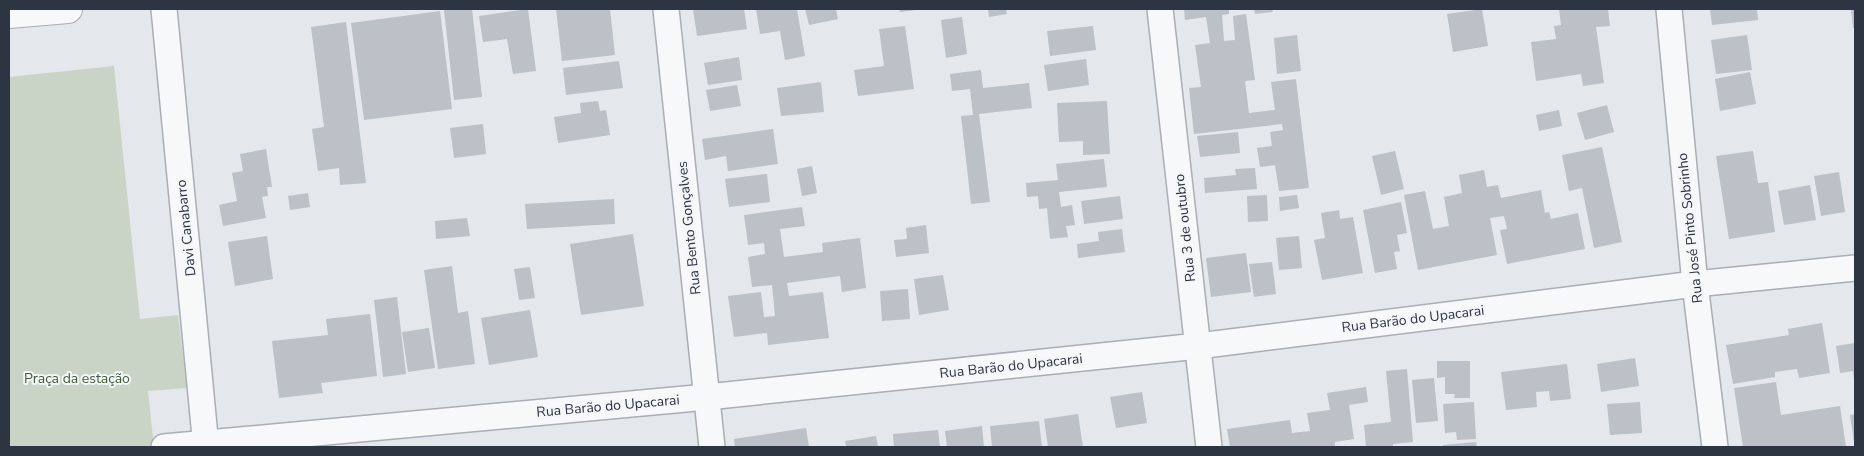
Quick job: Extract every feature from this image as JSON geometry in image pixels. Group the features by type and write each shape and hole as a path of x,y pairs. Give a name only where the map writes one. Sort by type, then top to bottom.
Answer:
{"street":[{"path":"9,14 68,9"},
{"name":"Davi Canabarro","path":"164,9 206,445"},
{"name":"Rua Bento Gonçalves","path":"666,9 712,447"},
{"name":"Rua 3 de outubro","path":"1160,9 1209,447"},
{"name":"Rua José Pinto Sobrinho","path":"1669,9 1695,284 1714,447"},
{"name":"Rua Barão do Upacarai","path":"164,447 206,445 707,397 1198,346 1695,284 1855,268"}],"green space":[{"name":"Praça da estação","path":"114,66 140,319 178,315 187,388 148,391 154,447 9,447 9,77"}],"building":[{"path":"472,9 482,97 454,100 444,10"},
{"path":"528,9 536,71 513,74 507,39 483,42 479,16"},
{"path":"556,9 610,9 615,55 562,61"},
{"path":"693,9 744,9 747,29 697,36"},
{"path":"756,9 797,9 805,56 785,60 780,31 760,34"},
{"path":"805,9 836,9 838,19 809,25"},
{"path":"899,9 917,9 917,10 900,12"},
{"path":"988,9 1006,9 1007,14 989,17"},
{"path":"1184,9 1229,9 1229,14 1222,15 1224,41 1235,40 1233,16 1246,14 1255,80 1245,81 1249,113 1275,110 1271,82 1296,79 1309,188 1279,191 1275,165 1260,167 1257,148 1272,146 1270,132 1283,130 1282,124 1194,134 1189,88 1201,87 1195,45 1210,43 1206,17 1185,20"},
{"path":"1254,9 1272,9 1273,12 1255,14"},
{"path":"1482,9 1488,46 1453,52 1447,14"},
{"path":"1559,9 1608,9 1610,26 1596,27 1604,83 1583,86 1581,74 1536,81 1531,42 1556,39 1554,26 1561,25"},
{"path":"1710,9 1757,9 1758,20 1712,25"},
{"path":"1851,9 1855,9 1855,28 1853,28"},
{"path":"440,11 452,109 364,120 351,23"},
{"path":"962,17 967,54 946,58 941,20"},
{"path":"346,22 366,183 340,185 339,168 318,171 312,129 324,127 311,27"},
{"path":"905,26 914,89 858,96 854,70 884,66 879,29"},
{"path":"1093,26 1096,50 1050,56 1047,31"},
{"path":"1297,35 1301,71 1277,74 1274,38"},
{"path":"1747,35 1752,70 1716,74 1711,40"},
{"path":"739,57 742,80 708,85 704,63"},
{"path":"1086,59 1089,85 1048,91 1044,65"},
{"path":"619,61 623,88 566,95 563,68"},
{"path":"981,70 983,88 1029,83 1032,108 979,114 990,202 971,204 961,116 973,115 970,89 952,91 950,74"},
{"path":"1750,72 1756,104 1720,111 1715,79"},
{"path":"821,82 824,112 781,116 777,88"},
{"path":"737,85 741,106 710,111 706,90"},
{"path":"598,101 600,111 606,110 610,135 558,143 554,117 581,113 580,103"},
{"path":"1107,101 1110,154 1083,155 1083,141 1059,142 1057,103"},
{"path":"1607,105 1614,132 1585,140 1577,113"},
{"path":"1559,110 1562,126 1539,131 1536,115"},
{"path":"483,124 486,154 454,158 450,128"},
{"path":"773,129 778,164 728,171 726,156 705,160 702,139"},
{"path":"1238,132 1240,153 1200,157 1197,136"},
{"path":"1602,147 1622,242 1594,248 1582,188 1569,191 1562,155"},
{"path":"266,149 272,187 267,187 268,196 262,197 266,218 223,226 219,205 237,201 232,173 243,171 240,154"},
{"path":"1395,151 1404,189 1381,195 1372,156"},
{"path":"1753,151 1758,183 1768,182 1775,232 1729,239 1716,156"},
{"path":"1104,159 1107,187 1059,192 1061,207 1072,205 1075,225 1066,226 1068,237 1050,239 1047,208 1039,209 1038,196 1027,197 1026,183 1058,180 1056,164"},
{"path":"812,166 817,193 802,196 797,169"},
{"path":"1255,168 1257,189 1205,193 1204,178 1236,175 1235,169"},
{"path":"1484,170 1487,187 1498,185 1501,198 1541,190 1545,213 1549,212 1551,219 1578,213 1585,249 1507,264 1500,230 1507,229 1504,216 1490,218 1497,255 1418,270 1404,195 1425,191 1433,229 1449,226 1444,197 1462,193 1459,175"},
{"path":"1839,172 1845,212 1821,216 1814,176"},
{"path":"767,174 770,202 729,207 725,179"},
{"path":"1810,185 1816,220 1784,225 1778,191"},
{"path":"308,193 310,207 290,210 288,196"},
{"path":"1267,195 1268,221 1248,222 1247,196"},
{"path":"1297,195 1299,208 1280,211 1279,197"},
{"path":"1120,196 1123,219 1084,224 1081,201"},
{"path":"614,199 615,224 527,229 525,204"},
{"path":"1401,202 1407,233 1397,235 1400,251 1394,252 1397,269 1375,273 1363,210"},
{"path":"802,207 805,226 780,229 784,257 823,252 822,243 860,238 866,288 842,292 840,276 787,283 789,296 823,292 829,338 768,345 767,333 734,337 728,296 761,292 764,317 775,316 772,285 752,287 748,257 765,254 764,243 748,245 744,215"},
{"path":"1339,210 1340,219 1353,217 1363,273 1322,280 1314,240 1325,238 1321,213"},
{"path":"467,218 470,236 436,239 435,221"},
{"path":"926,225 929,253 896,257 894,240 907,239 906,228"},
{"path":"1122,229 1125,252 1078,258 1077,244 1099,241 1098,232"},
{"path":"633,234 644,306 581,315 570,244"},
{"path":"267,236 273,279 235,286 228,242"},
{"path":"1299,236 1302,268 1279,270 1276,238"},
{"path":"1246,253 1251,292 1211,297 1206,258"},
{"path":"1272,262 1276,294 1254,297 1249,264"},
{"path":"452,266 458,313 468,311 475,364 438,369 424,270"},
{"path":"530,267 535,298 519,300 514,269"},
{"path":"943,275 949,310 919,315 914,279"},
{"path":"908,289 910,319 882,321 880,291"},
{"path":"397,297 406,374 383,377 374,300"},
{"path":"530,310 538,357 489,365 481,318"},
{"path":"370,314 377,376 321,383 323,393 279,398 272,341 328,335 326,319"},
{"path":"1822,323 1830,373 1799,378 1797,369 1775,372 1775,377 1733,384 1726,345 1789,335 1788,329"},
{"path":"429,328 435,368 408,372 402,332"},
{"path":"1855,343 1854,379 1853,371 1840,373 1836,346"},
{"path":"1635,358 1639,386 1601,392 1597,364"},
{"path":"1437,361 1470,361 1470,398 1454,398 1455,394 1445,394 1445,377 1437,378"},
{"path":"1567,364 1571,399 1550,401 1549,391 1536,392 1537,407 1506,410 1501,372"},
{"path":"1407,369 1413,442 1393,444 1393,447 1366,447 1364,425 1391,422 1386,371"},
{"path":"1434,378 1438,421 1416,423 1412,380"},
{"path":"1776,382 1781,415 1840,406 1846,447 1743,447 1734,388"},
{"path":"1366,387 1368,402 1349,405 1354,439 1335,442 1335,447 1230,447 1227,429 1290,420 1292,433 1310,431 1307,413 1330,410 1327,393"},
{"path":"1142,392 1147,423 1116,428 1110,397"},
{"path":"1474,402 1476,439 1457,440 1456,432 1445,433 1443,404"},
{"path":"1640,402 1642,433 1610,435 1607,404"},
{"path":"1078,414 1083,447 1048,447 1044,419"},
{"path":"1855,414 1855,441 1854,442 1850,415"},
{"path":"1039,421 1042,447 992,447 990,426"},
{"path":"982,426 984,447 947,447 945,431"},
{"path":"806,428 809,447 735,447 734,439"},
{"path":"938,430 940,447 894,447 893,434"},
{"path":"876,436 878,447 846,447 845,441"},
{"path":"1476,442 1477,447 1443,447 1443,445"}]}
